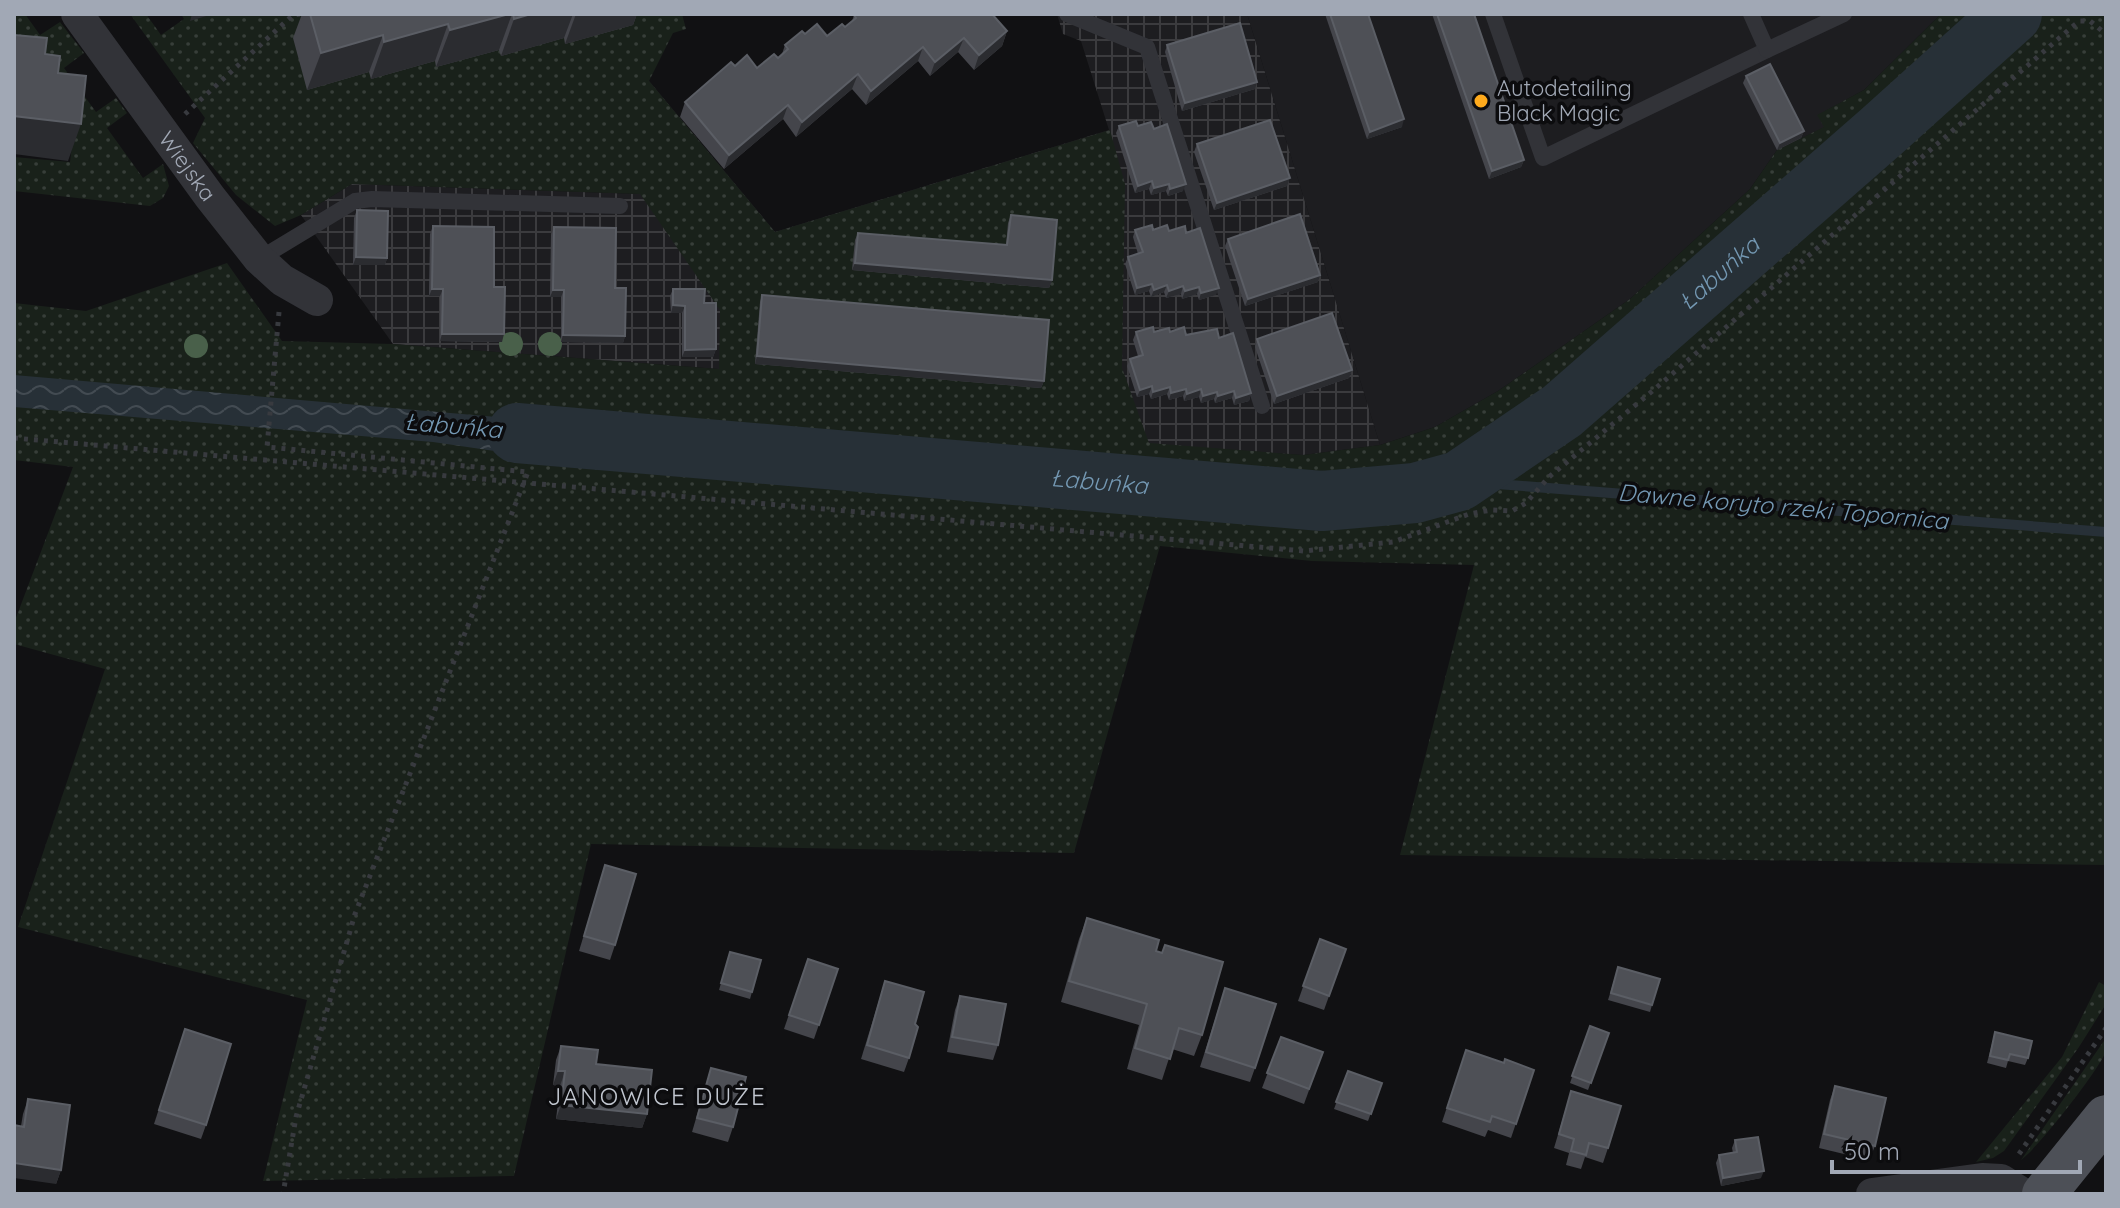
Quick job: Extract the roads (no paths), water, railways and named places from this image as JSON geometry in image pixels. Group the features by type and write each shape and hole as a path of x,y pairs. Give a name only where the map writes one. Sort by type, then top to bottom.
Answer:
{"main road":[{"path":"2044,1194 2106,1117"}],"street":[{"name":"Wiejska","path":"77,14 164,133 270,269 317,300"},
{"path":"1872,1194 1982,1179 2012,1187"}],"lane":[{"path":"1067,14 1147,47 1262,406"},
{"path":"1493,14 1543,158 1844,14"},
{"path":"1751,14 1767,50"},
{"path":"270,269 355,201 620,206"}],"water":[{"path":"14,375 508,418 537,413 569,422 599,424 597,459 536,457 433,442 14,407"}],"waterway":[{"name":"Łabuńka","path":"517,433 1322,501 1415,493 1459,481 1562,411 2012,14"},
{"name":"Dawne koryto rzeki Topornica","path":"1459,481 2106,532"}],"place":[{"name":"Autodetailing Black Magic","path":"1481,101"}],"district":[{"name":"JANOWICE DUŻE","path":"657,1097"}]}
